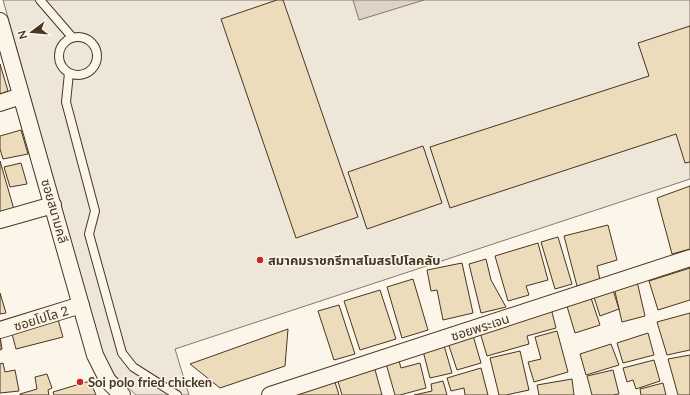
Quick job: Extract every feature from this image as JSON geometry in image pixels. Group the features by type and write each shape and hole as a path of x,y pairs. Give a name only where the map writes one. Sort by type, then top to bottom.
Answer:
{"street":[{"name":"ซอยสนามคลี","path":"0,21 95,355 108,381 122,395"},
{"path":"0,103 21,96"},
{"path":"0,220 53,205"},
{"name":"ซอยพระเจน","path":"270,395 690,258"},
{"name":"ซอยโปโล 2","path":"0,330 81,305"}],"lane":[{"path":"40,0 72,37"},
{"path":"72,37 84,37 93,45 97,56 95,63 87,72 75,75 69,73 60,63 59,50 66,40 72,37"},
{"path":"69,73 66,102 95,210 89,234 122,353 133,367 176,395"}],"shaded area":[{"name":"สมาคมราชกรีฑาสโมสรโปโลคลับ","path":"3,0 690,0 690,179 175,349 189,395 136,395 106,367"},
{"path":"353,0 424,0 359,20"}],"building":[{"path":"277,0 283,0 358,217 296,238 221,19"},
{"path":"690,26 690,162 685,163 676,134 450,208 430,147 649,76 638,43"},
{"path":"0,64 8,91 0,94"},
{"path":"21,130 28,154 3,159 0,149 0,136"},
{"path":"423,146 442,203 367,229 348,172"},
{"path":"0,161 15,213 0,216"},
{"path":"21,163 27,184 10,187 4,167"},
{"path":"690,186 690,249 672,254 657,198"},
{"path":"608,225 617,260 597,266 600,280 577,286 564,236"},
{"path":"558,237 572,284 555,289 541,242"},
{"path":"538,243 548,280 526,286 529,295 508,301 495,256"},
{"path":"486,259 491,280 506,307 481,313 469,264"},
{"path":"462,263 473,313 443,320 437,290 431,291 427,270"},
{"path":"690,268 690,300 658,310 649,281"},
{"path":"636,277 645,316 622,322 613,283"},
{"path":"413,279 428,330 402,338 387,287"},
{"path":"612,287 619,309 600,316 593,294"},
{"path":"380,290 396,339 360,350 344,301"},
{"path":"0,293 6,313 0,314"},
{"path":"590,295 600,325 575,333 566,303"},
{"path":"339,305 355,354 334,360 318,311"},
{"path":"551,308 556,328 527,336 529,344 487,356 479,329"},
{"path":"690,313 690,350 667,355 657,322"},
{"path":"57,316 63,337 16,349 11,330"},
{"path":"288,329 285,366 220,388 190,364"},
{"path":"557,331 568,372 534,382 528,362 541,359 535,337"},
{"path":"472,332 481,363 457,370 447,340"},
{"path":"648,333 654,355 623,363 617,343"},
{"path":"0,336 2,349 0,350"},
{"path":"443,342 452,373 430,378 422,347"},
{"path":"611,344 619,365 586,375 580,354"},
{"path":"520,351 529,390 499,395 490,358"},
{"path":"690,355 690,395 678,395 668,359"},
{"path":"398,357 401,368 420,363 426,388 395,395 385,360"},
{"path":"654,360 660,381 636,389 633,380 627,382 623,368"},
{"path":"3,363 5,372 15,370 19,391 0,393 0,364"},
{"path":"374,366 382,395 342,395 337,378"},
{"path":"481,368 488,395 465,395 464,388 451,391 447,378"},
{"path":"613,370 619,394 592,395 587,376"},
{"path":"47,374 52,388 48,390 49,395 20,395 37,389 35,377"},
{"path":"334,379 339,395 297,395 296,391"},
{"path":"572,379 574,395 539,395 537,385"},
{"path":"90,381 96,395 54,395 53,392"},
{"path":"443,381 447,395 414,395 432,391 431,384"},
{"path":"663,383 666,395 641,395 640,389"}],"place":[{"name":"สมาคมราชกรีฑาสโมสรโปโลคลับ","path":"260,260"},
{"name":"Soi polo fried chicken","path":"80,382"}]}
